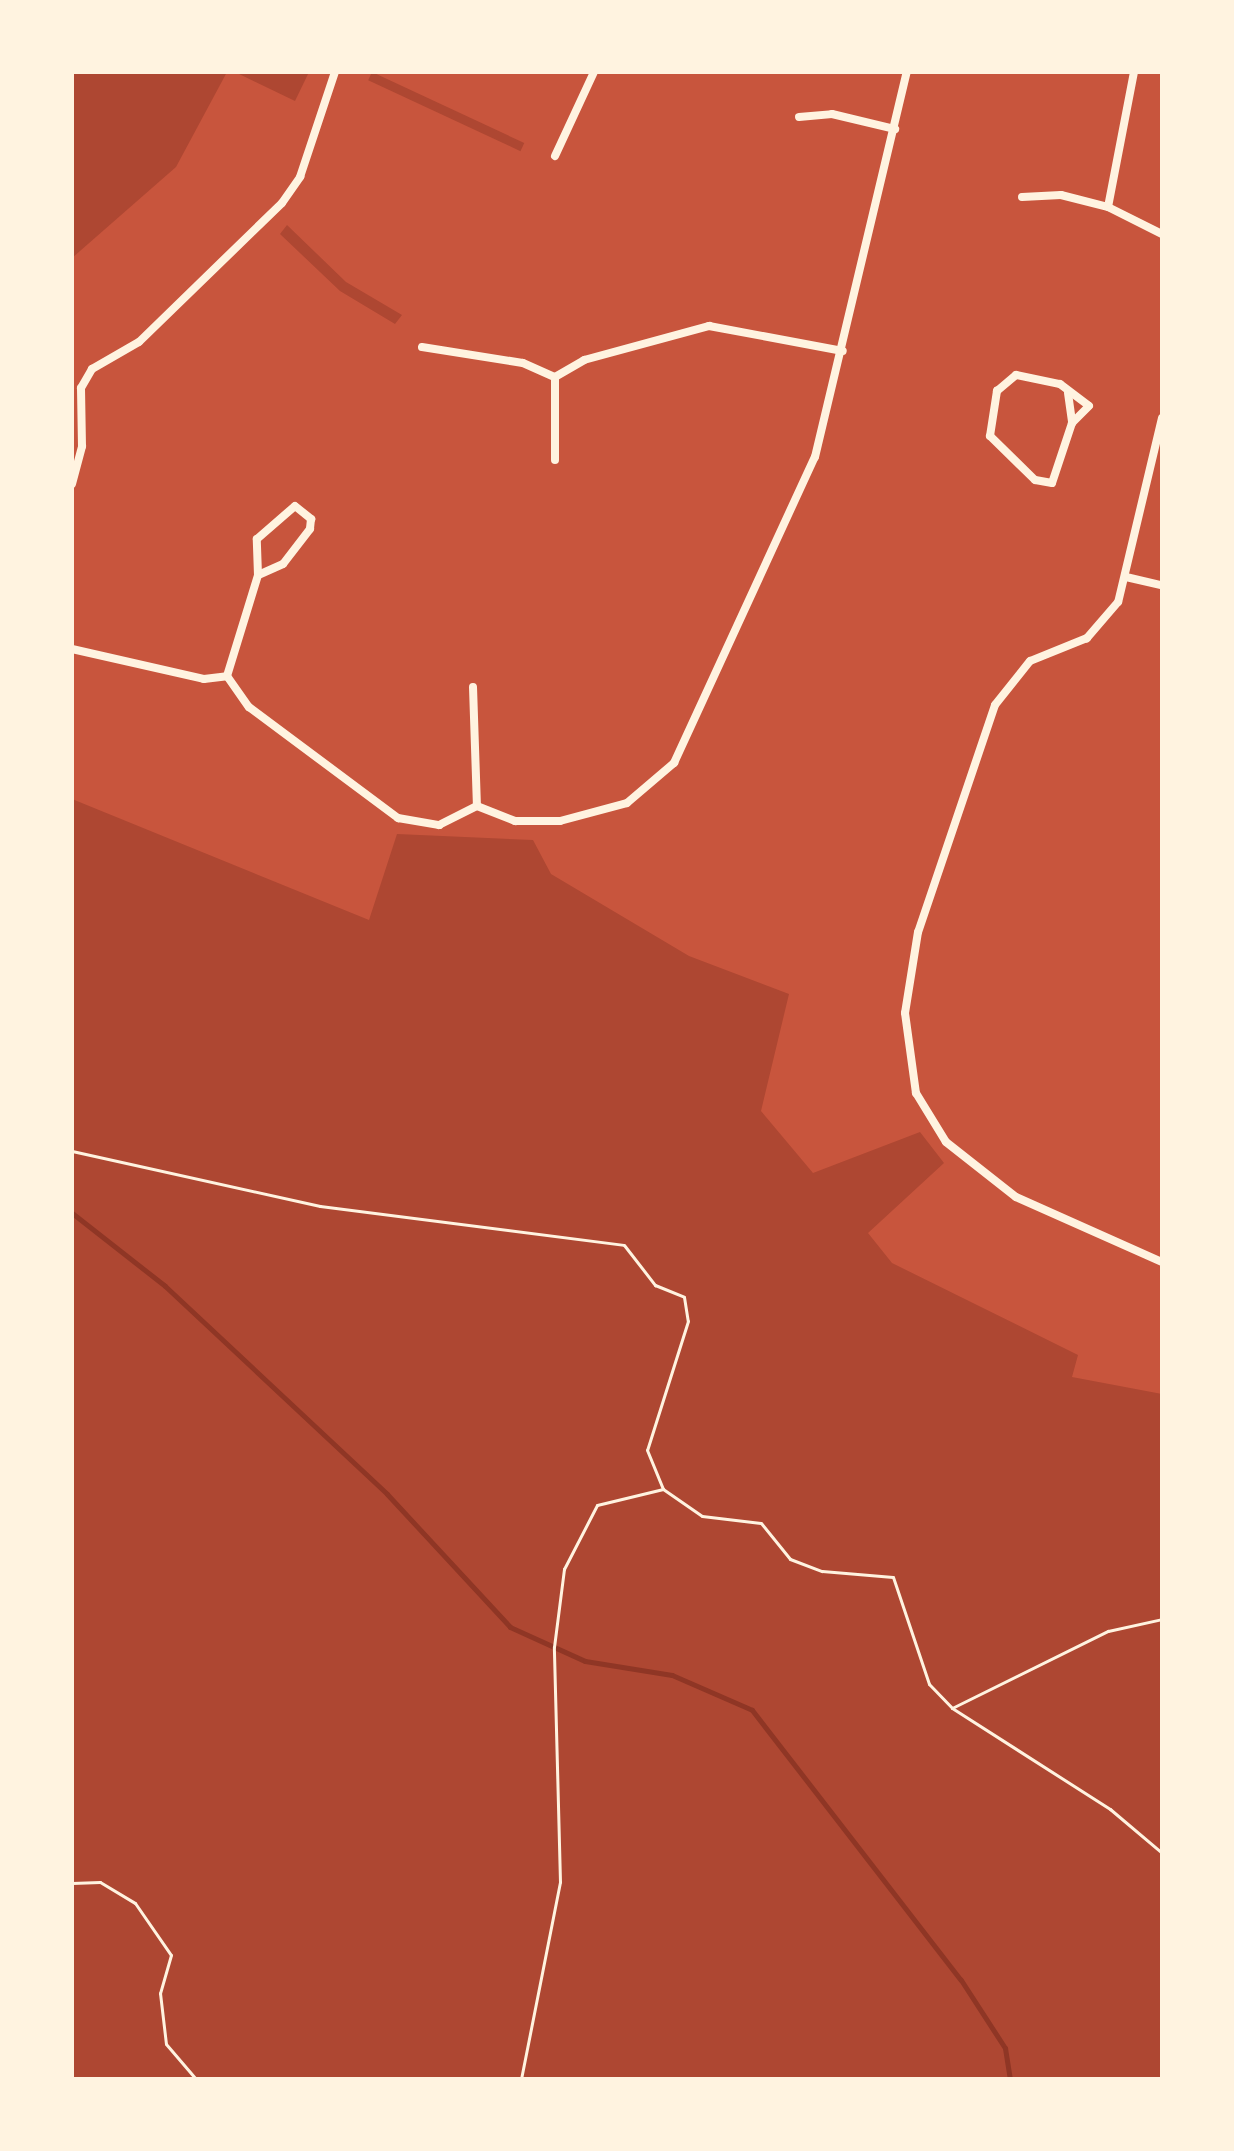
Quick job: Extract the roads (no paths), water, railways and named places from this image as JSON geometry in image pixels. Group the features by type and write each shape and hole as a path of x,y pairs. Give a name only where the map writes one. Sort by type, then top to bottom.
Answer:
{"street":[{"path":"72,484 82,446 81,388 92,369 139,342 282,203 300,177 335,72"},
{"path":"555,156 594,72"},
{"path":"227,676 249,707 398,818 439,825 477,806 515,821 594,814 627,803 674,763 815,457 843,351 907,72"},
{"path":"1108,207 1134,72"},
{"path":"799,117 832,114 895,129"},
{"path":"1022,197 1061,195 1108,207 1162,234"},
{"path":"555,377 584,360 709,326 843,351"},
{"path":"422,347 523,363 555,377"},
{"path":"1068,393 1072,423 1052,483 1035,480 990,436 1003,381 1025,375 1068,393 1089,406 1072,423"},
{"path":"555,377 555,460"},
{"path":"1162,418 1126,577 1105,623 1030,661 995,705 918,932 906,1027 916,1093 965,1160 1016,1197 1162,1262"},
{"path":"227,676 258,575 252,555 257,539 285,509 305,511 311,519 305,537 283,564 258,575"},
{"path":"1126,577 1162,585"},
{"path":"72,649 204,679 227,676"},
{"path":"473,687 477,806"}],"waterway":[{"path":"72,1213 165,1286 387,1494 510,1627 585,1661 672,1675 752,1710 961,1980 1005,2048 1010,2079"}]}
